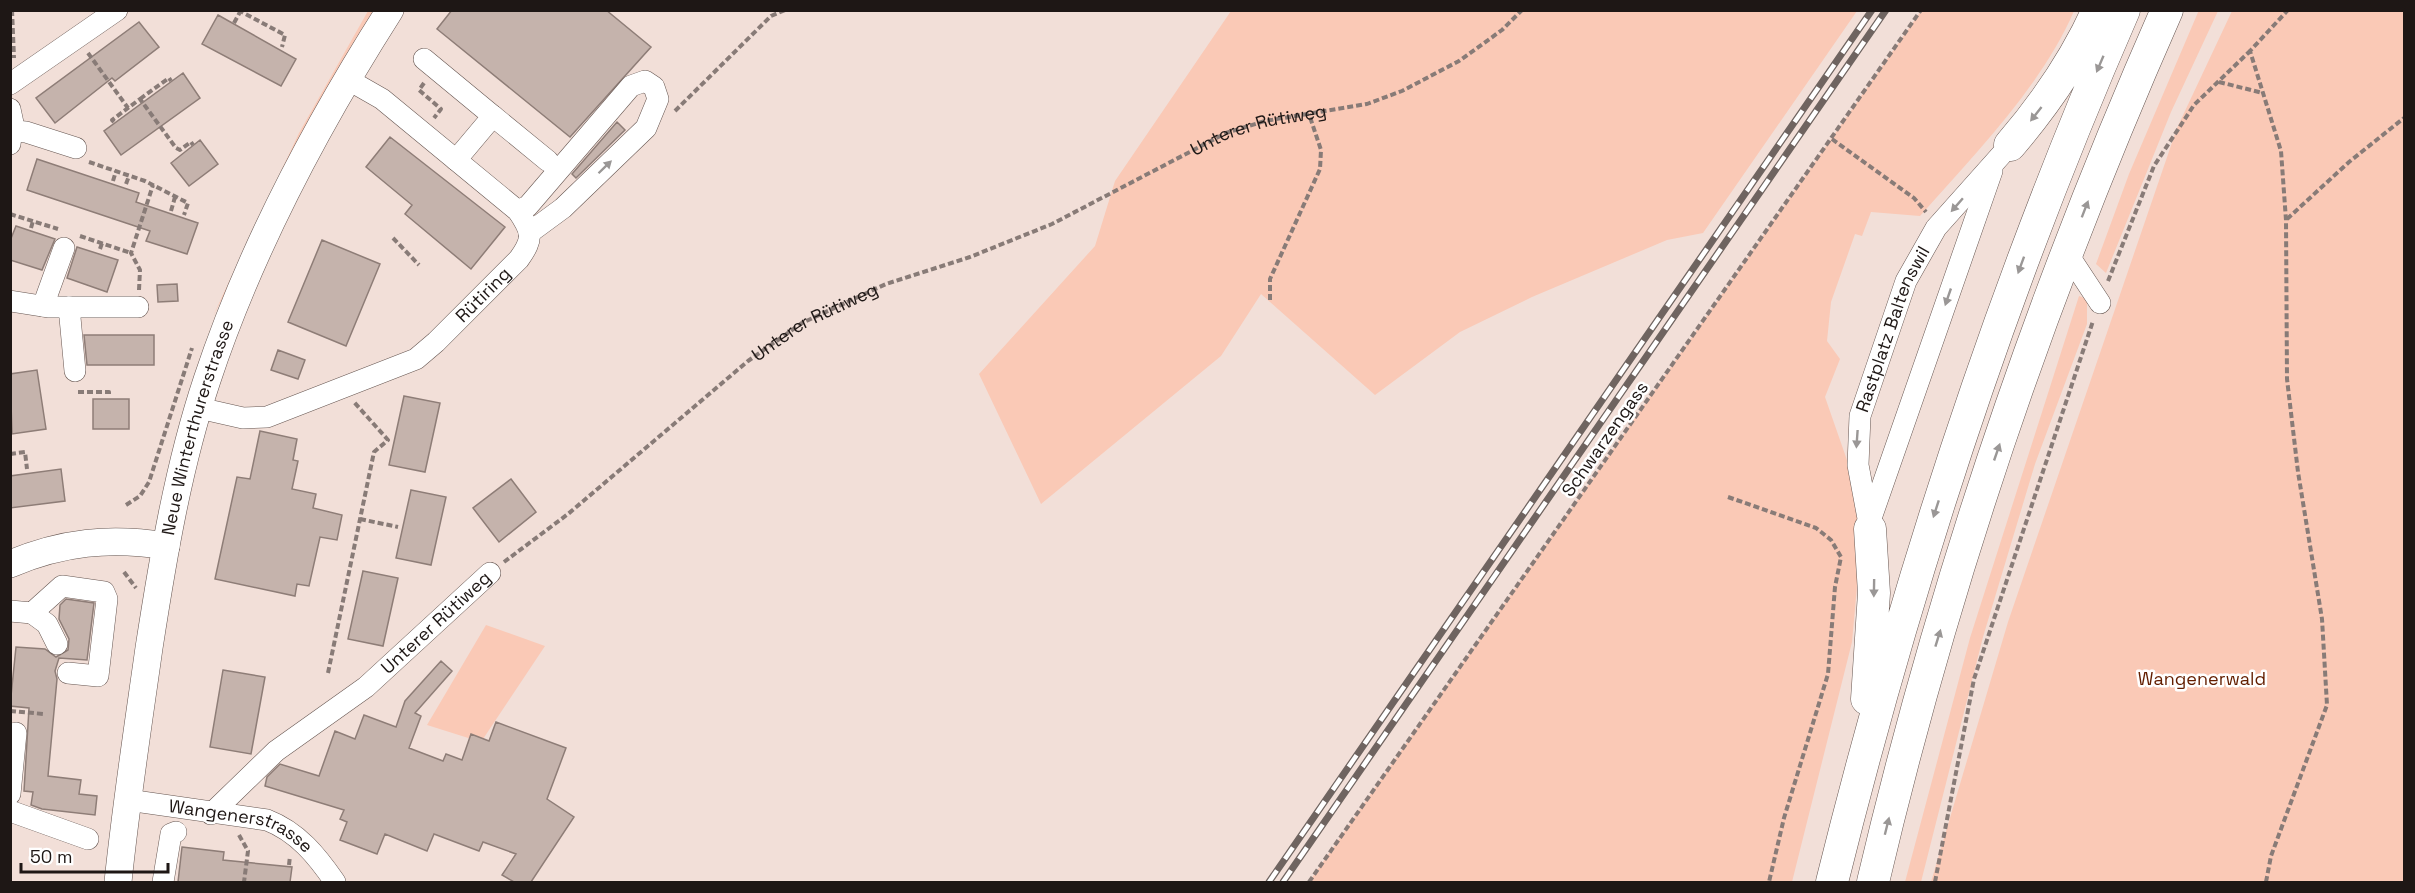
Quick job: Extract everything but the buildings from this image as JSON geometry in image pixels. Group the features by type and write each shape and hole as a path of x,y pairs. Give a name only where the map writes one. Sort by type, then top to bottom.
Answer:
{"highway":[{"path":"2003,154 2060,82 2080,50 2098,10"},
{"path":"1832,882 1864,753 1926,541 1994,338 2068,142 2124,10"},
{"path":"1873,882 1903,762 1964,553 2067,253 2167,10"},
{"path":"1864,753 1874,593 1870,525"}],"main road":[{"name":"Neue Winterthurerstrasse","path":"118,882 166,546 199,408 220,343 257,254 306,152 347,79 390,10"},
{"path":"10,564 48,550 97,540 124,540 166,546"}],"street":[{"path":"13,82 117,10"},
{"path":"430,64 554,165 581,190"},
{"path":"347,79 382,99 518,211 529,228 529,233"},
{"path":"518,211 528,206 554,165 631,86 645,81 654,87 658,99 646,128 563,208 529,233"},
{"path":"10,109 12,137 26,132 82,155"},
{"path":"456,160 493,116"},
{"name":"Rastplatz Baltenswil","path":"1870,525 1857,449 1860,416 1906,281 1936,228 2003,154"},
{"name":"Rastplatz Baltenswil","path":"1870,525 2003,154"},
{"name":"Rütiring","path":"199,408 253,419 267,417 416,359 519,258 530,244 529,233"},
{"path":"28,307 64,248"},
{"path":"2067,253 2100,303"},
{"path":"28,307 138,307"},
{"path":"69,307 75,371"},
{"name":"Unterer Rütiweg","path":"211,814 276,750 366,687 490,573"},
{"path":"32,613 62,586 104,592 107,599 98,676 68,673"},
{"path":"10,610 32,613 47,624 57,644"},
{"path":"10,795 16,733"},
{"name":"Wangenerstrasse","path":"128,800 211,814 267,820 279,825 310,850 334,882"},
{"path":"10,811 88,839"},
{"path":"163,882 167,846 171,834 176,832"}],"path":[{"path":"12,10 13,82"},
{"name":"Unterer Rütiweg","path":"490,573 568,514 748,361 802,322 886,284 970,257 1052,224 1226,133 1265,121 1367,104 1402,92 1465,57 1502,30 1522,10"},
{"name":"Schwarzengass","path":"1309,882 1921,10"},
{"path":"1935,882 1974,679 2120,246 2154,166 2194,105 2250,51 2288,10"},
{"path":"234,23 239,11 285,35 282,47"},
{"path":"77,38 128,108"},
{"path":"2250,51 2281,151 2286,220 2287,379 2298,472 2322,619 2327,705 2271,856 2266,882"},
{"path":"422,132 441,109 419,90 430,64"},
{"path":"114,122 112,120 162,86 169,78 171,81"},
{"path":"2218,82 2263,93"},
{"path":"140,99 176,148 182,151 191,142 193,145"},
{"path":"1270,300 1270,279 1320,169 1321,150 1309,114"},
{"path":"2286,220 2349,162 2404,118"},
{"path":"1832,139 1914,198 1928,213"},
{"path":"82,155 153,185 188,203 184,215"},
{"path":"113,181 116,171"},
{"path":"126,184 129,176"},
{"path":"138,307 140,270 131,253 153,185"},
{"path":"171,211 175,197"},
{"path":"31,228 33,221"},
{"path":"393,238 419,265"},
{"path":"100,249 102,243"},
{"path":"328,673 374,452 388,440 342,388"},
{"path":"10,454 25,452 27,468"},
{"path":"1728,497 1816,528 1831,540 1841,557 1835,587 1828,674 1784,818 1769,882"},
{"path":"126,505 135,500"},
{"path":"360,519 398,527"},
{"path":"10,711 44,714"},
{"path":"237,831 248,851 244,882"}],"green space":[{"path":"2199,10 2218,11 2171,112 2106,273 2096,264 2129,174"},
{"path":"368,11 375,11 213,316 299,133"},
{"path":"1231,11 1857,11 1703,233 1667,240 1532,297 1460,332 1375,395 1261,294 1221,356 1041,504 979,374 1095,246 1115,181"},
{"path":"1921,11 2074,11 2044,66 2025,93 1984,144 1920,216 1871,212 1862,236 1855,234 1831,302 1827,341 1840,359 1825,397 1848,463 1861,542 1852,642 1792,882 1309,882"},
{"name":"Wangenerwald","path":"2232,11 2404,11 2404,882 1931,882 2008,622 2177,128"},
{"path":"2079,296 2087,299 2087,324 2035,464 1983,637 1921,882 1905,882 1970,638"},
{"path":"486,625 545,646 481,742 427,725"}],"railway":[{"path":"1269,882 1872,10"},
{"path":"1283,882 1886,10"}]}
